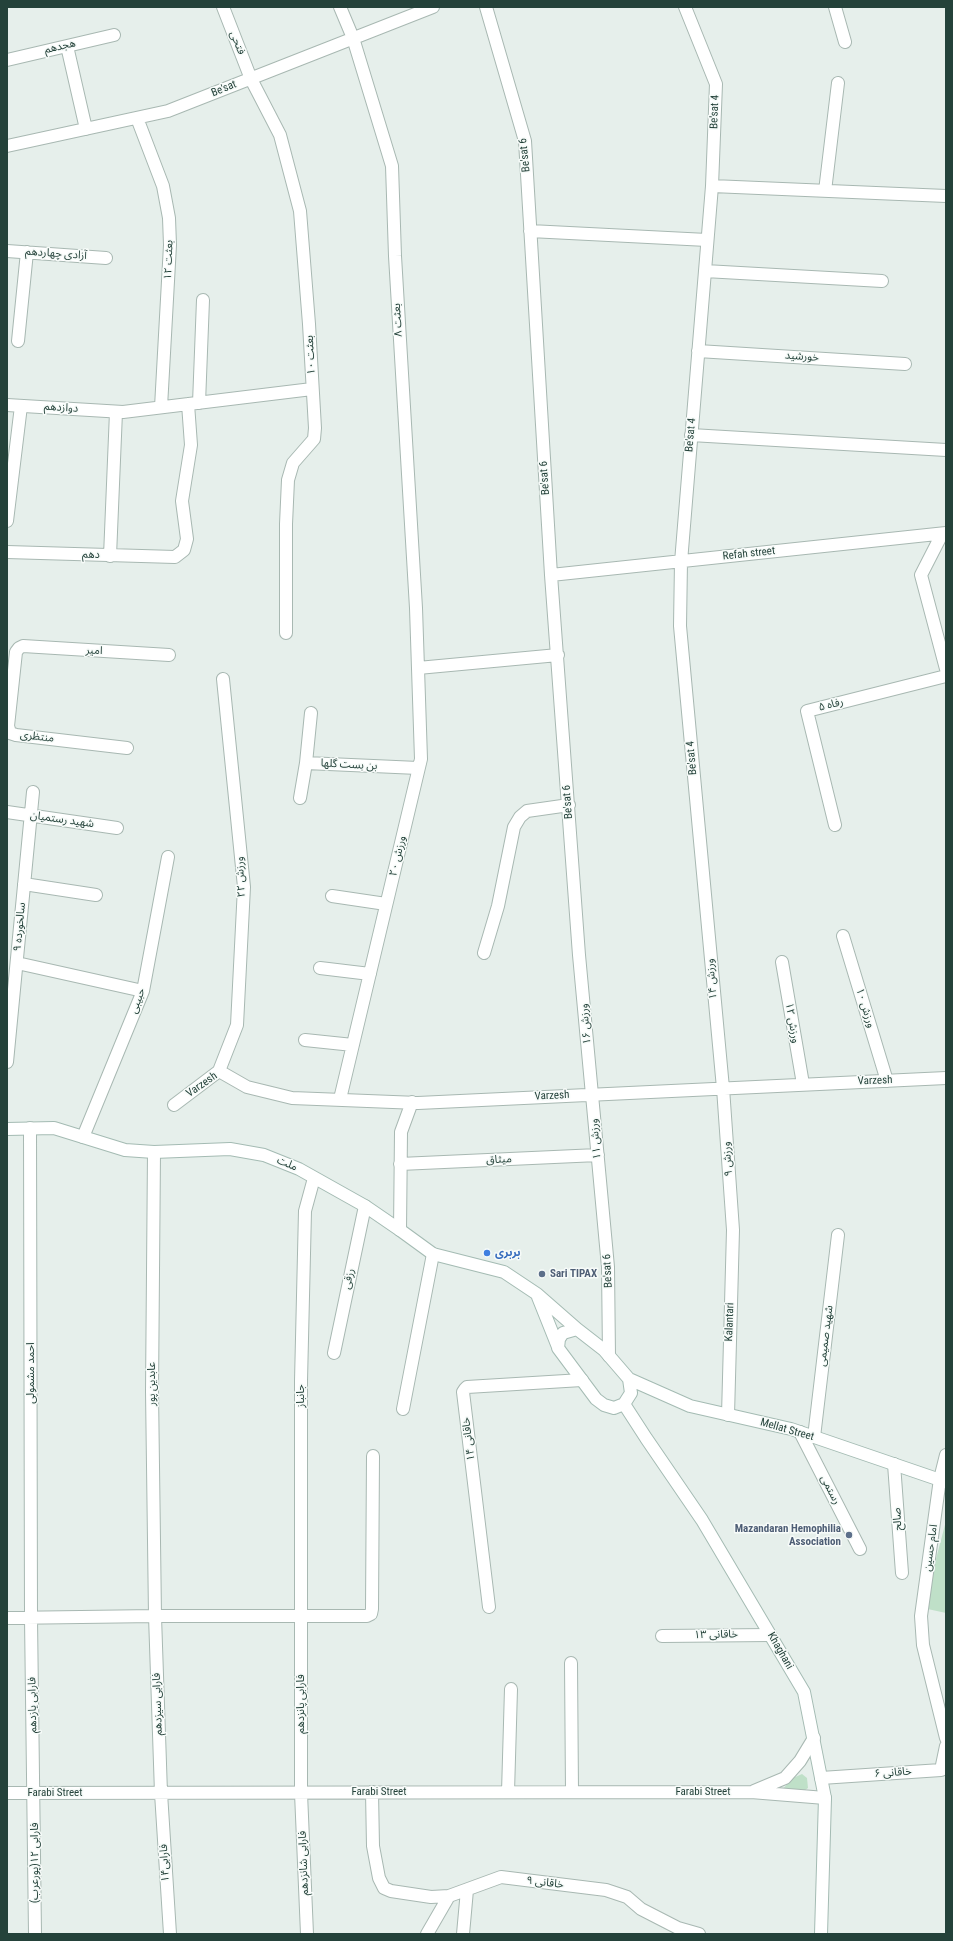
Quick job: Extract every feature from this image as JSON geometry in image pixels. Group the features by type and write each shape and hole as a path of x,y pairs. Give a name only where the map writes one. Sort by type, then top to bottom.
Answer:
{"street":[{"name":"فتحی","path":"223,7 251,79"},
{"name":"بعثت ٨","path":"340,7 353,38 392,166 395,256 416,608"},
{"name":"Be'sat","path":"7,146 168,111 433,7"},
{"name":"Be'sat 6","path":"486,7 525,141 551,575 579,955"},
{"name":"Be'sat 4","path":"685,7 716,84 712,186 681,562 680,626 702,868"},
{"path":"835,7 845,42"},
{"name":"هجدهم","path":"7,60 114,34"},
{"path":"66,46 86,129"},
{"name":"بعثت ۱۰","path":"251,79 280,135 300,211 309,324 315,428 314,439 293,463 288,480 286,524 286,633"},
{"path":"825,191 838,83"},
{"name":"بعثت ۱۲","path":"137,118 163,186 169,218 170,245 161,407"},
{"path":"712,186 946,196"},
{"path":"530,231 707,240"},
{"name":"آزادی چهاردهم","path":"7,251 106,258"},
{"path":"18,341 27,252"},
{"path":"705,271 882,281"},
{"path":"193,404 203,300"},
{"name":"خورشید","path":"698,351 905,364"},
{"name":"دوازدهم","path":"7,405 116,412 312,389"},
{"name":"دهم","path":"7,552 175,557 184,550 187,539 182,501 191,446 193,404"},
{"path":"7,521 21,406"},
{"path":"110,556 116,412"},
{"path":"691,435 946,450"},
{"path":"944,534 921,575 946,669"},
{"name":"Refah street","path":"551,575 944,534"},
{"name":"ورزش ۲۰","path":"340,1099 421,759 416,608"},
{"name":"امیر","path":"19,648 23,646 169,655"},
{"name":"منتظری","path":"19,648 16,652 9,701 8,726 10,733 127,748"},
{"path":"418,668 558,655"},
{"name":"رفاه ۵","path":"835,826 806,711 946,676"},
{"name":"ورزش ۲۲","path":"219,1071 236,1025 244,886 223,680"},
{"name":"بن بست گلها","path":"311,713 306,763 418,768"},
{"path":"300,798 306,763"},
{"name":"سالخورده ۹","path":"7,1062 33,792"},
{"path":"484,953 498,906 514,827 520,817 527,811 569,805"},
{"name":"شهید رستمیان","path":"7,812 117,828"},
{"name":"حبیبی","path":"83,1137 143,991 168,857"},
{"name":"ورزش ۱۴","path":"702,868 723,1088"},
{"path":"24,884 96,895"},
{"path":"332,896 386,904"},
{"name":"ورزش ۱۰","path":"843,936 887,1081"},
{"name":"ورزش ۱۶","path":"579,955 592,1094"},
{"name":"ورزش ۱۲","path":"782,962 803,1084"},
{"path":"17,963 143,991"},
{"path":"320,968 370,974"},
{"path":"305,1040 353,1045"},
{"name":"Varzesh","path":"174,1105 219,1071 247,1087 292,1098 412,1102 946,1078"},
{"name":"ورزش ۹","path":"723,1088 733,1230"},
{"name":"ورزش ۱۱","path":"592,1094 601,1185"},
{"path":"400,1230 401,1132 412,1102"},
{"name":"ملت","path":"7,1128 54,1128 124,1150 154,1152 230,1148 264,1154 299,1169 365,1206 433,1254 504,1272 537,1294 577,1329 604,1350 629,1379"},
{"name":"احمد مشمولی","path":"30,1128 31,1618"},
{"name":"عابدین پور","path":"154,1152 152,1391 155,1616"},
{"name":"میثاق","path":"400,1164 598,1155"},
{"name":"جانباز","path":"301,1616 301,1381 305,1211 314,1178"},
{"name":"Be'sat 6","path":"601,1185 608,1267 609,1356"},
{"name":"رزقی","path":"334,1353 365,1206"},
{"name":"Kalantari","path":"728,1415 733,1230"},
{"name":"شهید صمیمی","path":"814,1437 838,1235"},
{"path":"403,1409 433,1254"},
{"path":"537,1294 558,1348 596,1399 608,1408 624,1404 631,1393 629,1379"},
{"path":"558,1348 559,1339 563,1333 577,1329"},
{"name":"Mellat Street","path":"629,1379 690,1406 800,1432 943,1481"},
{"name":"خاقانی ۱۴","path":"489,1607 464,1392 465,1389 467,1387 582,1380"},
{"name":"Khaghani","path":"624,1404 702,1520 804,1692 825,1798 821,1934"},
{"name":"رستمی","path":"800,1432 860,1549"},
{"name":"امام حسین","path":"946,1455 922,1616 923,1645 946,1738"},
{"path":"7,1618 367,1616 371,1614 372,1609 373,1456"},
{"name":"صالح","path":"894,1464 902,1573"},
{"name":"فارابی سیزدهم","path":"155,1616 161,1793"},
{"name":"فارابی پانزدهم","path":"301,1616 301,1793"},
{"name":"فارابی یازدهم","path":"31,1618 34,1793"},
{"name":"خاقانی ۱۳","path":"662,1636 770,1635"},
{"path":"571,1662 572,1792"},
{"path":"508,1792 511,1689"},
{"name":"Farabi Street","path":"751,1792 785,1778 800,1762 814,1738"},
{"name":"خاقانی ۶","path":"821,1778 941,1770 946,1746"},
{"name":"خاقانی ٩","path":"372,1792 373,1846 379,1878 384,1888 391,1891 431,1897 449,1896 500,1878 606,1890 627,1896 641,1909 678,1928 699,1934"},
{"name":"Farabi Street","path":"7,1793 751,1792 825,1798"},
{"name":"فارابی ۱۲(پورعرب)","path":"34,1793 35,1934"},
{"name":"فارابی۱۴‌","path":"161,1793 170,1934"},
{"name":"فارابی شانزدهم","path":"301,1793 307,1934"},
{"path":"463,1934 467,1890"},
{"path":"427,1934 449,1896"}],"green space":[{"path":"946,1521 946,1613 923,1608"},
{"path":"802,1774 807,1778 808,1788 801,1793 780,1792 793,1778"}],"place":[{"name":"بربری","path":"487,1253"},
{"name":"Sari TIPAX","path":"542,1274"},
{"name":"Mazandaran Hemophilia Association","path":"849,1535"}]}
